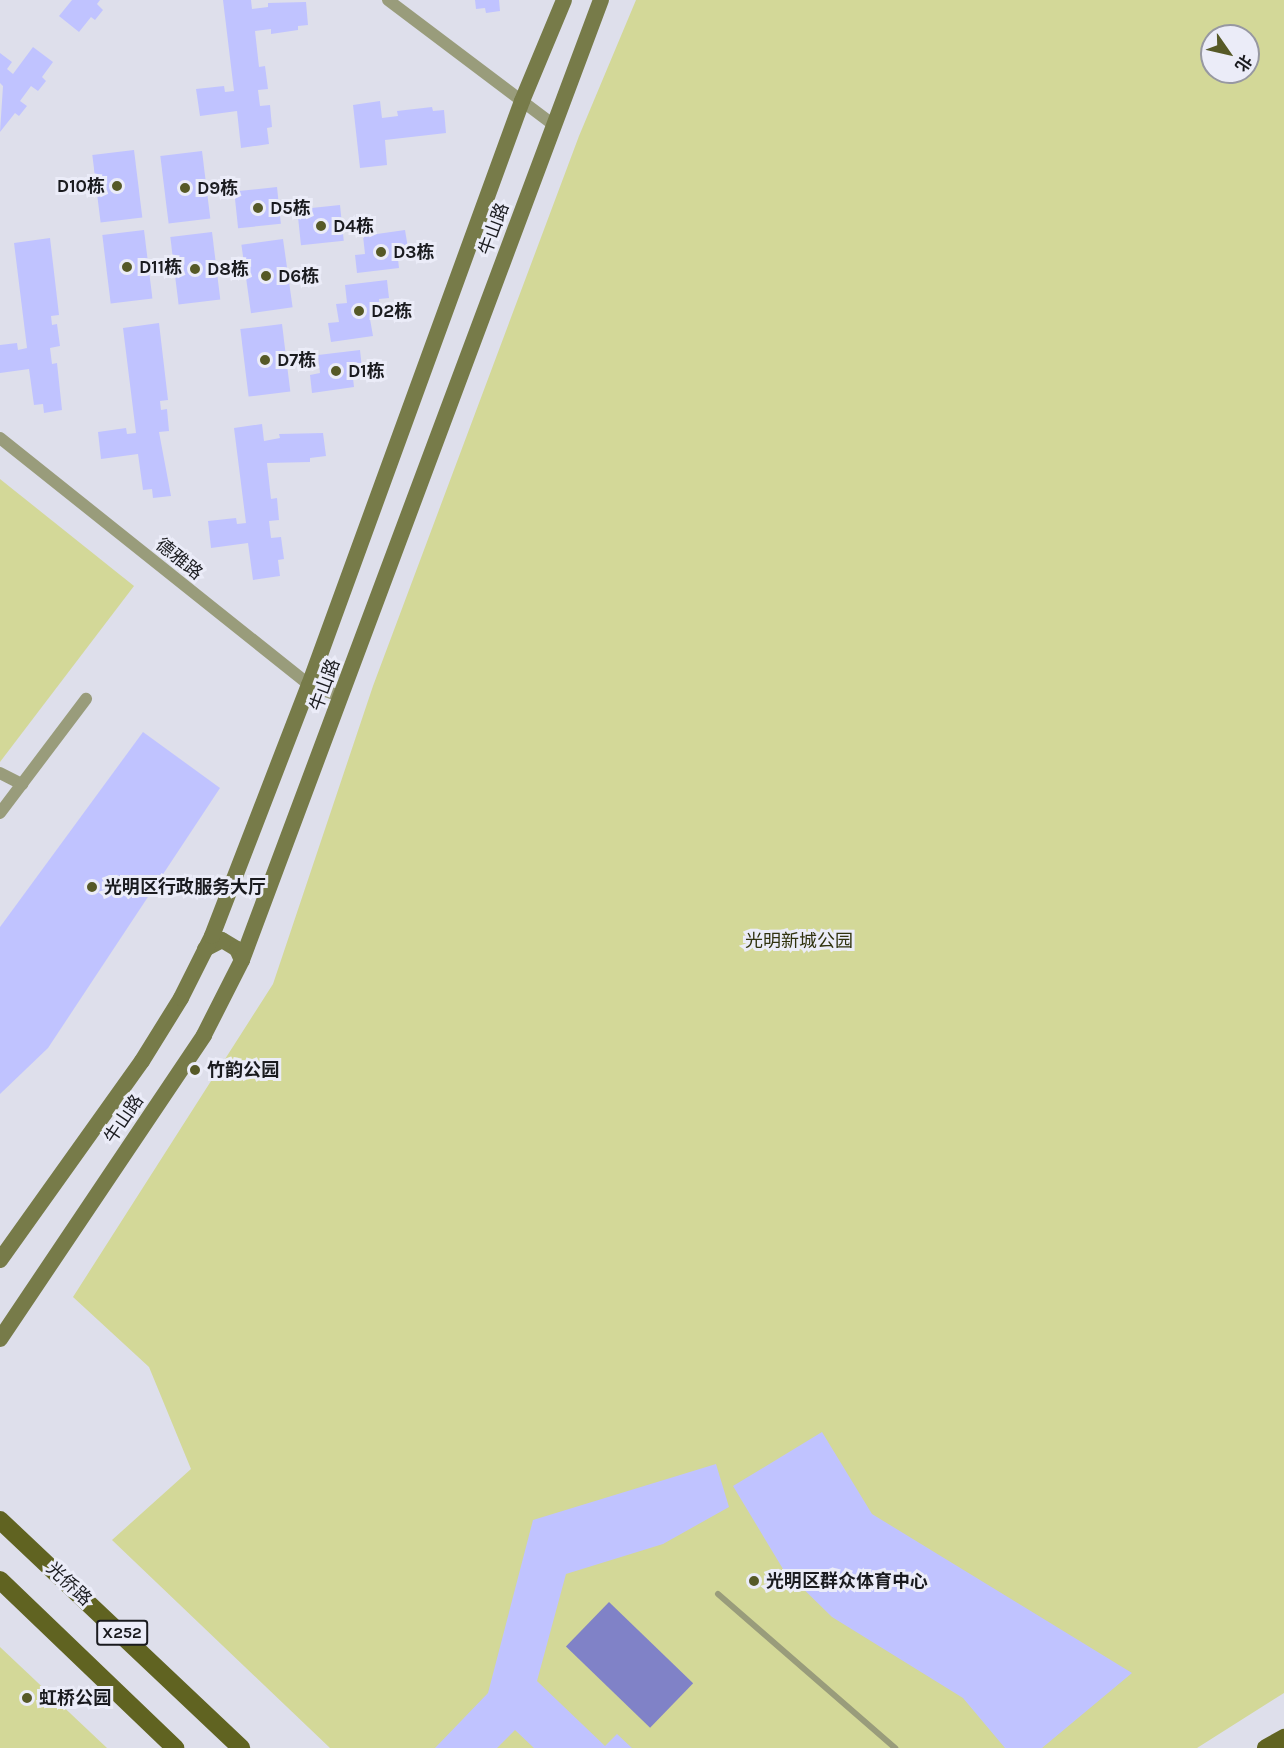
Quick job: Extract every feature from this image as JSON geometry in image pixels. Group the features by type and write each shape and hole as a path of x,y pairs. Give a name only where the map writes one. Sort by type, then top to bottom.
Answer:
{"main road":[{"name":"光侨路","path":"0,1512 6,1526 241,1748"},
{"name":"X252","path":"0,1580 175,1748"},
{"path":"0,1586 21,1600"},
{"path":"1266,1748 1284,1738"}],"street":[{"path":"388,0 554,124"},
{"name":"牛山路","path":"0,1260 142,1061 181,998 205,949 236,878 309,685 522,101 564,0"},
{"name":"牛山路","path":"0,1339 204,1035 242,960 601,0"},
{"name":"德雅路","path":"0,438 309,685 342,697"},
{"path":"0,813 86,699"},
{"path":"0,773 22,784"},
{"path":"205,949 222,940 237,949 242,960"}],"lane":[{"path":"718,1594 895,1748"}],"green space":[{"name":"光明新城公园","path":"636,0 1284,0 1284,1693 1197,1748 330,1748 112,1540 191,1469 149,1367 73,1297 273,984 373,686 579,136"},
{"path":"0,479 134,586 0,762"},
{"name":"虹桥公园","path":"0,1647 107,1748 0,1748"}],"water":[{"path":"609,1602 693,1683 650,1728 566,1647"}],"building":[{"path":"72,0 100,0 97,4 103,10 95,20 91,17 79,32 59,16"},
{"path":"223,0 251,0 252,9 268,7 268,3 306,2 308,25 298,26 298,30 271,34 271,29 255,31 259,67 265,66 268,89 258,90 260,106 270,105 272,127 267,128 269,144 241,148 237,111 200,116 196,89 224,86 225,92 234,91"},
{"path":"475,0 499,0 500,11 486,13 485,8 476,9"},
{"path":"33,47 53,62 42,77 46,81 38,91 31,86 20,101 27,106 19,116 15,113 0,132 3,86 0,83 0,53 12,62 7,69 13,74"},
{"path":"380,101 382,118 398,116 397,111 432,107 433,111 444,110 446,133 385,140 387,165 360,168 353,105"},
{"name":"D10栋","path":"134,150 142,217 101,223 92,155"},
{"name":"D9栋","path":"202,151 210,218 169,224 160,156"},
{"name":"D5栋","path":"277,187 281,224 238,228 234,191"},
{"name":"D4栋","path":"340,205 344,241 301,245 297,209"},
{"name":"D11栋","path":"144,230 152,298 111,304 102,235"},
{"name":"D3栋","path":"405,230 408,248 397,250 399,268 357,273 355,255 365,254 363,236"},
{"name":"D8栋","path":"212,232 220,299 179,305 170,237"},
{"path":"50,238 59,315 51,316 52,325 57,324 60,346 50,348 52,364 57,363 62,410 44,413 43,404 34,405 29,369 0,373 0,345 17,343 18,350 27,348 14,243"},
{"name":"D6栋","path":"283,239 293,307 251,313 241,245"},
{"name":"D2栋","path":"387,280 389,298 379,299 381,317 370,319 373,336 331,342 328,323 339,322 336,304 347,303 345,285"},
{"path":"159,323 168,400 160,401 161,410 167,409 169,431 159,432 171,496 153,498 152,489 143,490 138,454 101,459 98,432 126,428 127,434 136,433 123,328"},
{"name":"D7栋","path":"282,324 290,391 249,397 240,329"},
{"name":"D1栋","path":"360,350 362,368 352,369 354,387 312,393 310,375 320,373 318,355"},
{"path":"262,424 264,441 280,438 279,434 323,433 326,456 310,458 310,462 267,463 271,499 277,498 279,520 269,521 271,538 281,537 284,559 278,560 280,576 253,580 248,543 211,548 208,521 236,518 237,524 246,523 234,428"},
{"name":"光明区行政服务大厅","path":"143,732 220,788 48,1048 0,1094 0,927"},
{"path":"822,1432 872,1514 1132,1673 1042,1748 1005,1748 963,1698 832,1617 783,1569 733,1486"},
{"path":"716,1464 729,1507 663,1544 566,1574 537,1681 605,1746 617,1734 632,1748 534,1748 515,1730 497,1748 435,1748 488,1693 533,1520"}],"place":[{"name":"D10栋","path":"117,186"},
{"name":"D9栋","path":"185,188"},
{"name":"D5栋","path":"258,208"},
{"name":"D4栋","path":"321,226"},
{"name":"D3栋","path":"381,252"},
{"name":"D11栋","path":"127,267"},
{"name":"D8栋","path":"195,269"},
{"name":"D6栋","path":"266,276"},
{"name":"D2栋","path":"359,311"},
{"name":"D7栋","path":"265,360"},
{"name":"D1栋","path":"336,371"},
{"name":"光明区行政服务大厅","path":"92,887"},
{"name":"竹韵公园","path":"195,1070"},
{"name":"光明区群众体育中心","path":"754,1581"},
{"name":"虹桥公园","path":"27,1698"}]}
